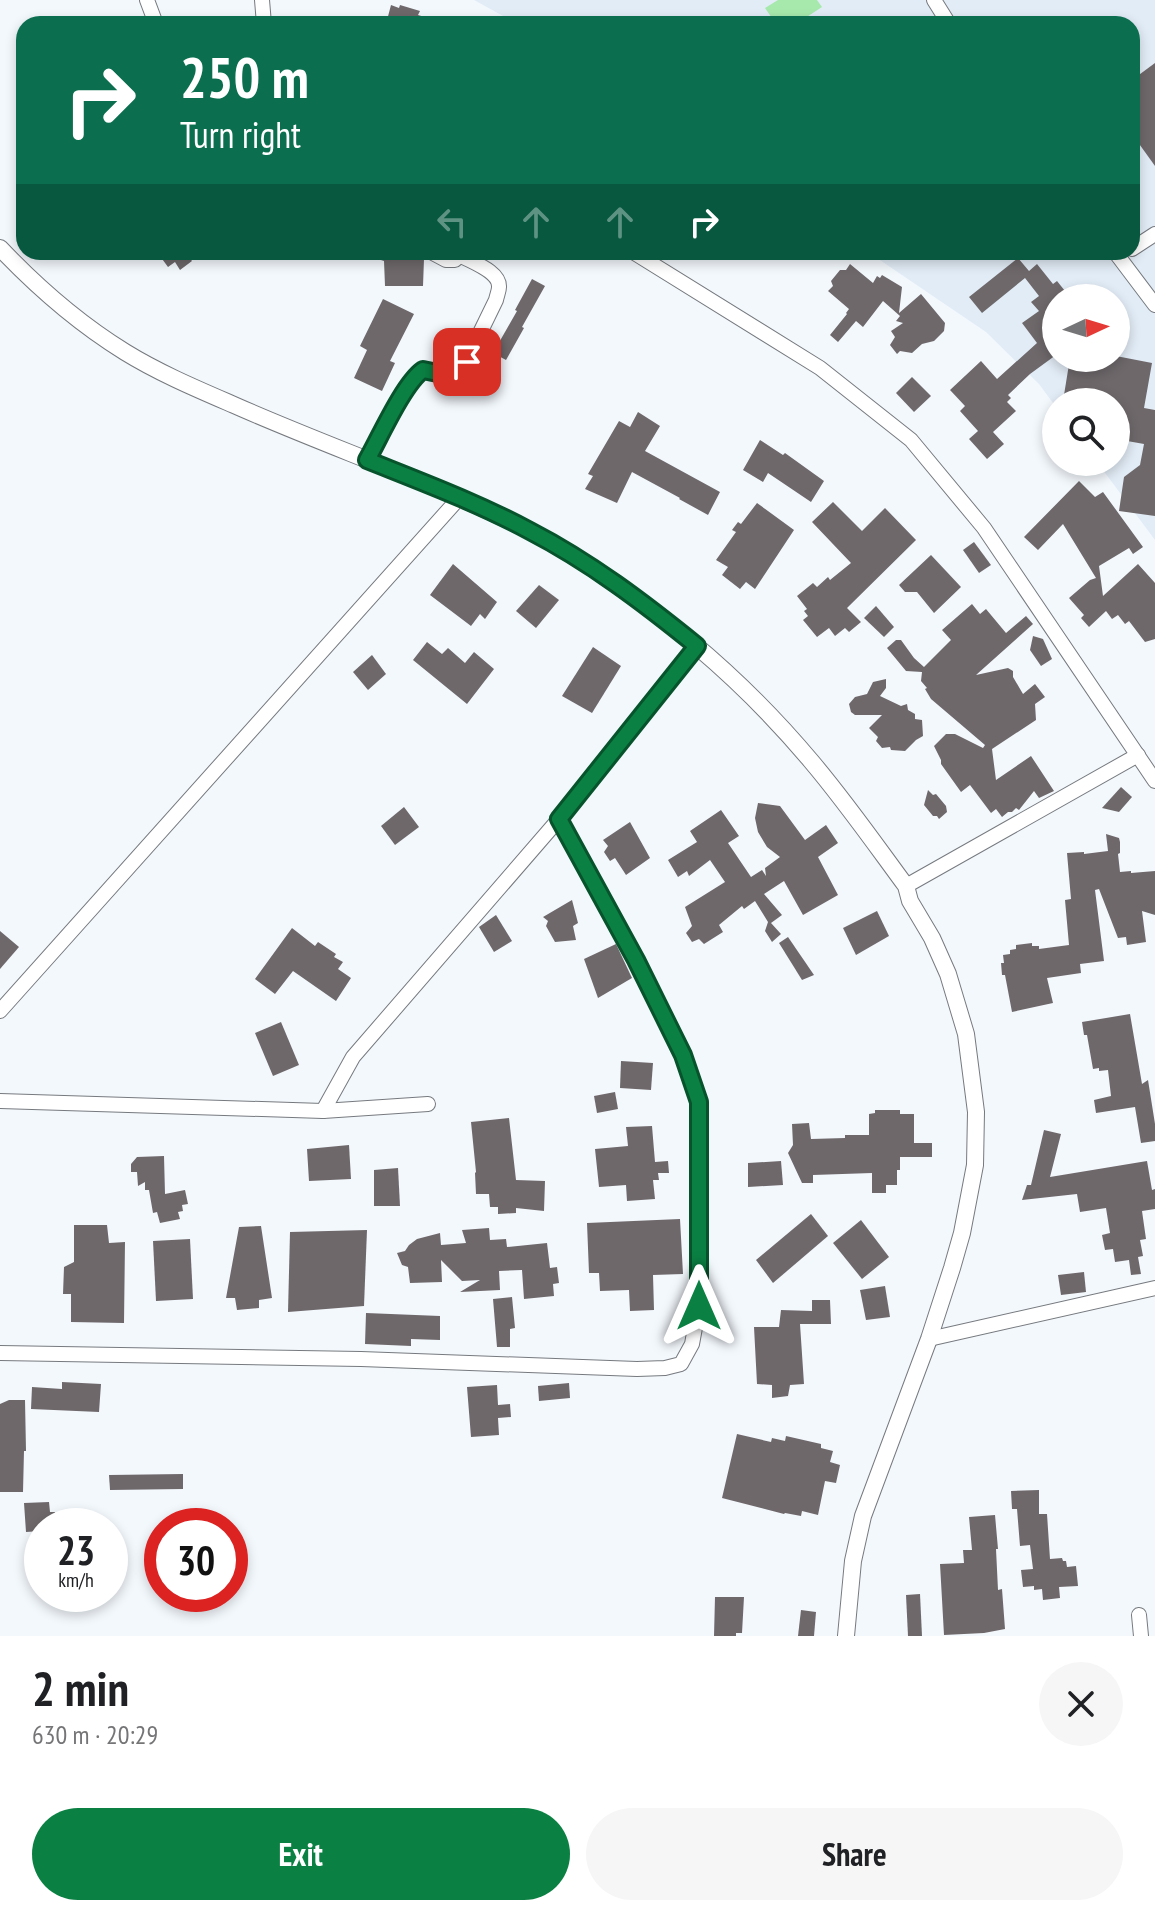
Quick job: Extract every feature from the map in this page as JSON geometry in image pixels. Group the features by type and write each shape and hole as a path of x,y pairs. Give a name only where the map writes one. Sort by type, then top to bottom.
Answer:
{"main road":[{"path":"0,248 54,302 126,353 198,389 460,497 530,530 640,600 751,694 810,759 906,886 910,901 932,938 948,974 960,1010 971,1058 976,1112 975,1165 962,1233 929,1339 863,1516 853,1561 846,1636"}],"street":[{"path":"367,460 415,375 423,370 452,376 460,374 496,300 499,287 498,278 471,260"},
{"path":"646,260 820,368 911,440 984,528 1155,781"},
{"path":"1128,260 1155,305"},
{"path":"0,1011 460,497"},
{"path":"323,1111 353,1057 559,819 697,646"},
{"path":"906,886 1138,755"},
{"path":"0,1353 361,1359 637,1369 681,1364 692,1344 699,1306 699,1102 683,1055 650,987 559,819"},
{"path":"0,1101 323,1111 428,1104"},
{"path":"929,1339 1155,1288"},
{"path":"1139,1615 1141,1636"}],"shaded area":[{"path":"474,0 1155,0 1155,540 1107,476 1130,476 1130,388 1042,388 986,332 880,260 1140,260 1140,16 503,16"}],"green space":[{"path":"778,0 817,0 822,7 808,16 770,16 765,8"}],"building":[{"path":"391,5 399,8 400,5 420,11 418,15 421,16 388,16"},
{"path":"1155,63 1155,166 1140,145 1140,74"},
{"path":"163,260 192,261 180,270 175,262 168,267"},
{"path":"381,260 424,260 423,286 385,286 384,261"},
{"path":"1015,260 1020,260 1029,271 1037,264 1053,284 1042,284 1042,365 1008,395 1011,398 1007,402 1016,411 993,432 1004,444 987,459 969,439 978,431 960,411 965,406 950,390 981,361 997,379 1037,343 1022,323 1039,311 1031,302 1039,296 1025,278 982,313 969,297"},
{"path":"850,264 873,283 877,276 880,278 882,275 902,287 899,313 921,294 945,323 944,331 934,341 922,344 912,353 900,351 897,354 890,345 895,337 891,331 903,323 896,321 900,316 883,301 863,327 856,321 838,342 830,335 849,309 828,291 833,286 831,281"},
{"path":"532,279 545,286 506,360 493,353"},
{"path":"383,299 414,314 390,361 395,363 382,391 354,378 367,350 360,346"},
{"path":"1130,359 1152,363 1144,408 1155,410 1155,516 1119,511 1124,477 1130,476 1140,465 1144,444 1130,442 1130,388 1065,388 1068,372 1130,372"},
{"path":"912,377 931,396 914,412 896,393"},
{"path":"638,412 660,426 645,451 720,492 708,515 632,472 617,503 585,489 593,476 588,474 619,421 630,427"},
{"path":"760,440 783,455 785,453 824,481 811,502 768,473 763,482 743,470"},
{"path":"1079,481 1095,497 1103,492 1143,547 1133,554 1129,548 1099,566 1103,596 1138,564 1155,583 1155,639 1145,642 1129,621 1125,624 1118,615 1112,619 1106,611 1089,627 1081,618 1084,615 1069,598 1096,578 1063,524 1038,550 1024,537"},
{"path":"833,502 862,531 885,508 916,540 847,608 861,622 849,632 845,628 835,636 829,628 817,637 803,620 808,616 804,611 807,609 797,596 813,583 817,587 828,577 830,580 851,563 812,522"},
{"path":"757,503 794,530 755,589 746,582 740,589 722,575 728,567 716,560 736,532 732,530 738,522 741,524"},
{"path":"974,542 991,565 979,573 963,550"},
{"path":"931,555 961,587 934,613 917,592 905,592 899,585"},
{"path":"453,564 497,602 485,619 480,614 471,626 430,595"},
{"path":"539,585 559,600 536,628 516,611"},
{"path":"972,604 980,614 986,609 1006,633 1026,616 1033,624 976,675 1008,668 1013,671 1023,694 1035,684 1045,697 1035,704 1036,720 992,749 996,780 1031,756 1054,791 1039,798 1034,791 1019,810 1016,808 1002,817 996,809 991,813 970,785 961,792 941,764 934,746 946,734 955,734 983,748 985,745 931,699 921,681 922,672 906,671 887,648 896,640 901,640 924,667 951,640 942,630"},
{"path":"876,606 894,627 884,637 864,618"},
{"path":"1033,636 1043,639 1052,659 1041,666 1030,650"},
{"path":"427,642 442,654 448,648 465,663 474,652 494,669 467,704 413,660"},
{"path":"593,647 621,666 592,713 562,696"},
{"path":"372,655 386,674 368,690 353,672"},
{"path":"886,679 886,688 880,696 901,706 907,704 915,719 922,720 923,736 905,751 882,748 876,741 878,737 869,728 882,715 855,715 851,712 849,704 855,697 867,694 873,682"},
{"path":"1121,787 1132,797 1119,812 1102,808"},
{"path":"928,790 946,806 947,812 939,819 924,805"},
{"path":"758,803 780,806 805,840 826,825 838,843 818,857 838,895 803,915 784,881 764,894 782,915 771,923 781,934 772,942 765,931 768,922 755,901 744,909 742,906 719,925 723,932 704,944 699,939 692,942 686,933 692,926 685,907 725,882 710,860 689,876 687,871 678,877 668,860 697,842 690,831 721,810 739,836 728,843 751,877 762,870 766,876 765,868 780,857 767,847 758,832 755,818"},
{"path":"404,807 419,827 395,845 381,826"},
{"path":"630,822 650,858 626,875 615,858 610,861 604,852 608,846 603,840"},
{"path":"1106,834 1119,838 1120,872 1155,871 1155,915 1142,911 1146,942 1127,945 1126,937 1118,938 1099,889 1095,890 1104,961 1080,964 1081,973 1047,978 1053,1003 1012,1012 1005,975 1002,975 1003,955 1010,954 1016,945 1032,943 1039,949 1069,945 1065,900 1071,899 1067,853 1108,851"},
{"path":"572,900 578,923 573,926 576,940 555,942 546,926 548,921 543,917"},
{"path":"877,911 889,936 856,955 843,928"},
{"path":"496,915 512,941 494,952 479,927"},
{"path":"292,928 315,946 318,942 336,954 334,957 343,962 338,969 351,978 336,1001 293,971 275,994 255,979"},
{"path":"0,931 19,947 0,969"},
{"path":"788,937 814,975 802,980 779,943"},
{"path":"616,944 632,978 598,998 584,959"},
{"path":"1130,1014 1142,1084 1148,1080 1155,1124 1155,1141 1141,1143 1135,1107 1096,1113 1094,1100 1111,1096 1108,1070 1093,1069 1082,1022"},
{"path":"281,1022 299,1065 273,1076 255,1033"},
{"path":"621,1061 653,1063 651,1090 620,1088"},
{"path":"615,1092 618,1109 597,1113 594,1096"},
{"path":"875,1110 900,1110 900,1114 914,1114 914,1143 932,1143 932,1157 900,1157 897,1185 886,1185 886,1193 872,1193 872,1173 813,1175 813,1183 802,1183 788,1153 793,1145 792,1124 809,1123 811,1139 869,1135 869,1114 875,1113"},
{"path":"509,1118 516,1180 545,1181 544,1211 516,1208 516,1213 498,1214 498,1207 490,1207 489,1194 476,1194 471,1122"},
{"path":"652,1126 655,1162 668,1161 669,1173 658,1173 659,1180 653,1180 655,1199 627,1201 626,1185 599,1187 595,1149 628,1146 626,1127"},
{"path":"1044,1130 1061,1134 1050,1177 1147,1161 1152,1190 1155,1189 1155,1209 1142,1211 1146,1239 1140,1240 1143,1256 1138,1257 1141,1274 1131,1275 1129,1260 1115,1262 1113,1249 1105,1250 1102,1235 1110,1233 1106,1208 1080,1212 1077,1194 1022,1200 1027,1185 1031,1185"},
{"path":"349,1145 351,1179 309,1181 307,1149"},
{"path":"164,1156 165,1194 185,1190 188,1204 182,1205 183,1211 178,1212 180,1219 160,1223 157,1212 153,1213 149,1190 145,1190 145,1182 138,1186 137,1172 131,1172 131,1164 137,1157"},
{"path":"781,1161 783,1185 748,1187 748,1163"},
{"path":"398,1168 400,1206 374,1206 374,1170"},
{"path":"811,1214 828,1236 773,1283 756,1260"},
{"path":"680,1219 683,1274 653,1275 654,1310 630,1311 629,1290 600,1291 599,1273 589,1273 587,1223"},
{"path":"861,1220 889,1257 862,1279 833,1243"},
{"path":"74,1225 107,1225 109,1243 125,1242 124,1323 71,1322 71,1294 63,1294 64,1267 74,1262"},
{"path":"261,1226 272,1298 259,1300 259,1308 237,1310 235,1298 226,1298 239,1227"},
{"path":"489,1228 490,1240 506,1239 507,1247 547,1243 550,1268 557,1267 559,1283 553,1284 554,1296 524,1299 522,1270 499,1271 500,1290 460,1292 480,1280 462,1281 441,1260 442,1282 410,1283 408,1267 402,1265 397,1253 405,1251 417,1239 440,1233 441,1245 466,1243 462,1230"},
{"path":"367,1230 364,1306 288,1312 290,1232"},
{"path":"190,1239 193,1299 156,1301 153,1241"},
{"path":"1084,1272 1086,1292 1061,1295 1058,1275"},
{"path":"885,1286 890,1317 866,1320 860,1290"},
{"path":"512,1297 515,1328 510,1329 510,1347 497,1347 493,1299"},
{"path":"812,1300 830,1300 831,1324 800,1324 804,1384 790,1385 788,1396 772,1398 772,1385 757,1384 754,1327 779,1327 781,1310 812,1311"},
{"path":"366,1313 440,1316 440,1340 411,1339 411,1346 365,1344"},
{"path":"62,1382 101,1384 99,1412 31,1409 32,1387 62,1389"},
{"path":"569,1383 570,1398 539,1401 538,1386"},
{"path":"497,1385 498,1405 510,1404 511,1417 498,1418 499,1435 471,1437 467,1387"},
{"path":"9,1400 25,1400 23,1492 0,1492 0,1404"},
{"path":"737,1434 771,1442 772,1438 785,1441 786,1436 821,1444 821,1448 833,1451 830,1462 840,1465 836,1483 825,1481 818,1515 802,1511 801,1516 784,1514 722,1498"},
{"path":"183,1474 183,1489 110,1490 109,1475"},
{"path":"1039,1490 1039,1514 1047,1514 1050,1559 1062,1558 1067,1567 1076,1566 1078,1586 1059,1587 1060,1598 1043,1600 1042,1589 1023,1587 1021,1570 1033,1569 1030,1545 1020,1546 1017,1509 1012,1509 1011,1491"},
{"path":"49,1502 50,1508 24,1508 24,1503"},
{"path":"995,1515 998,1590 1002,1589 1005,1629 944,1635 940,1564 964,1563 963,1550 972,1550 969,1517"},
{"path":"920,1594 922,1636 908,1636 906,1595"},
{"path":"715,1597 744,1597 742,1633 714,1636"},
{"path":"801,1610 816,1612 814,1636 798,1636"}],"route":[{"path":"467,362 460,374 452,376 423,370 415,375 367,460 460,497 530,530 640,600 697,646 559,819 636,960 683,1055 699,1102 699,1306"}]}
